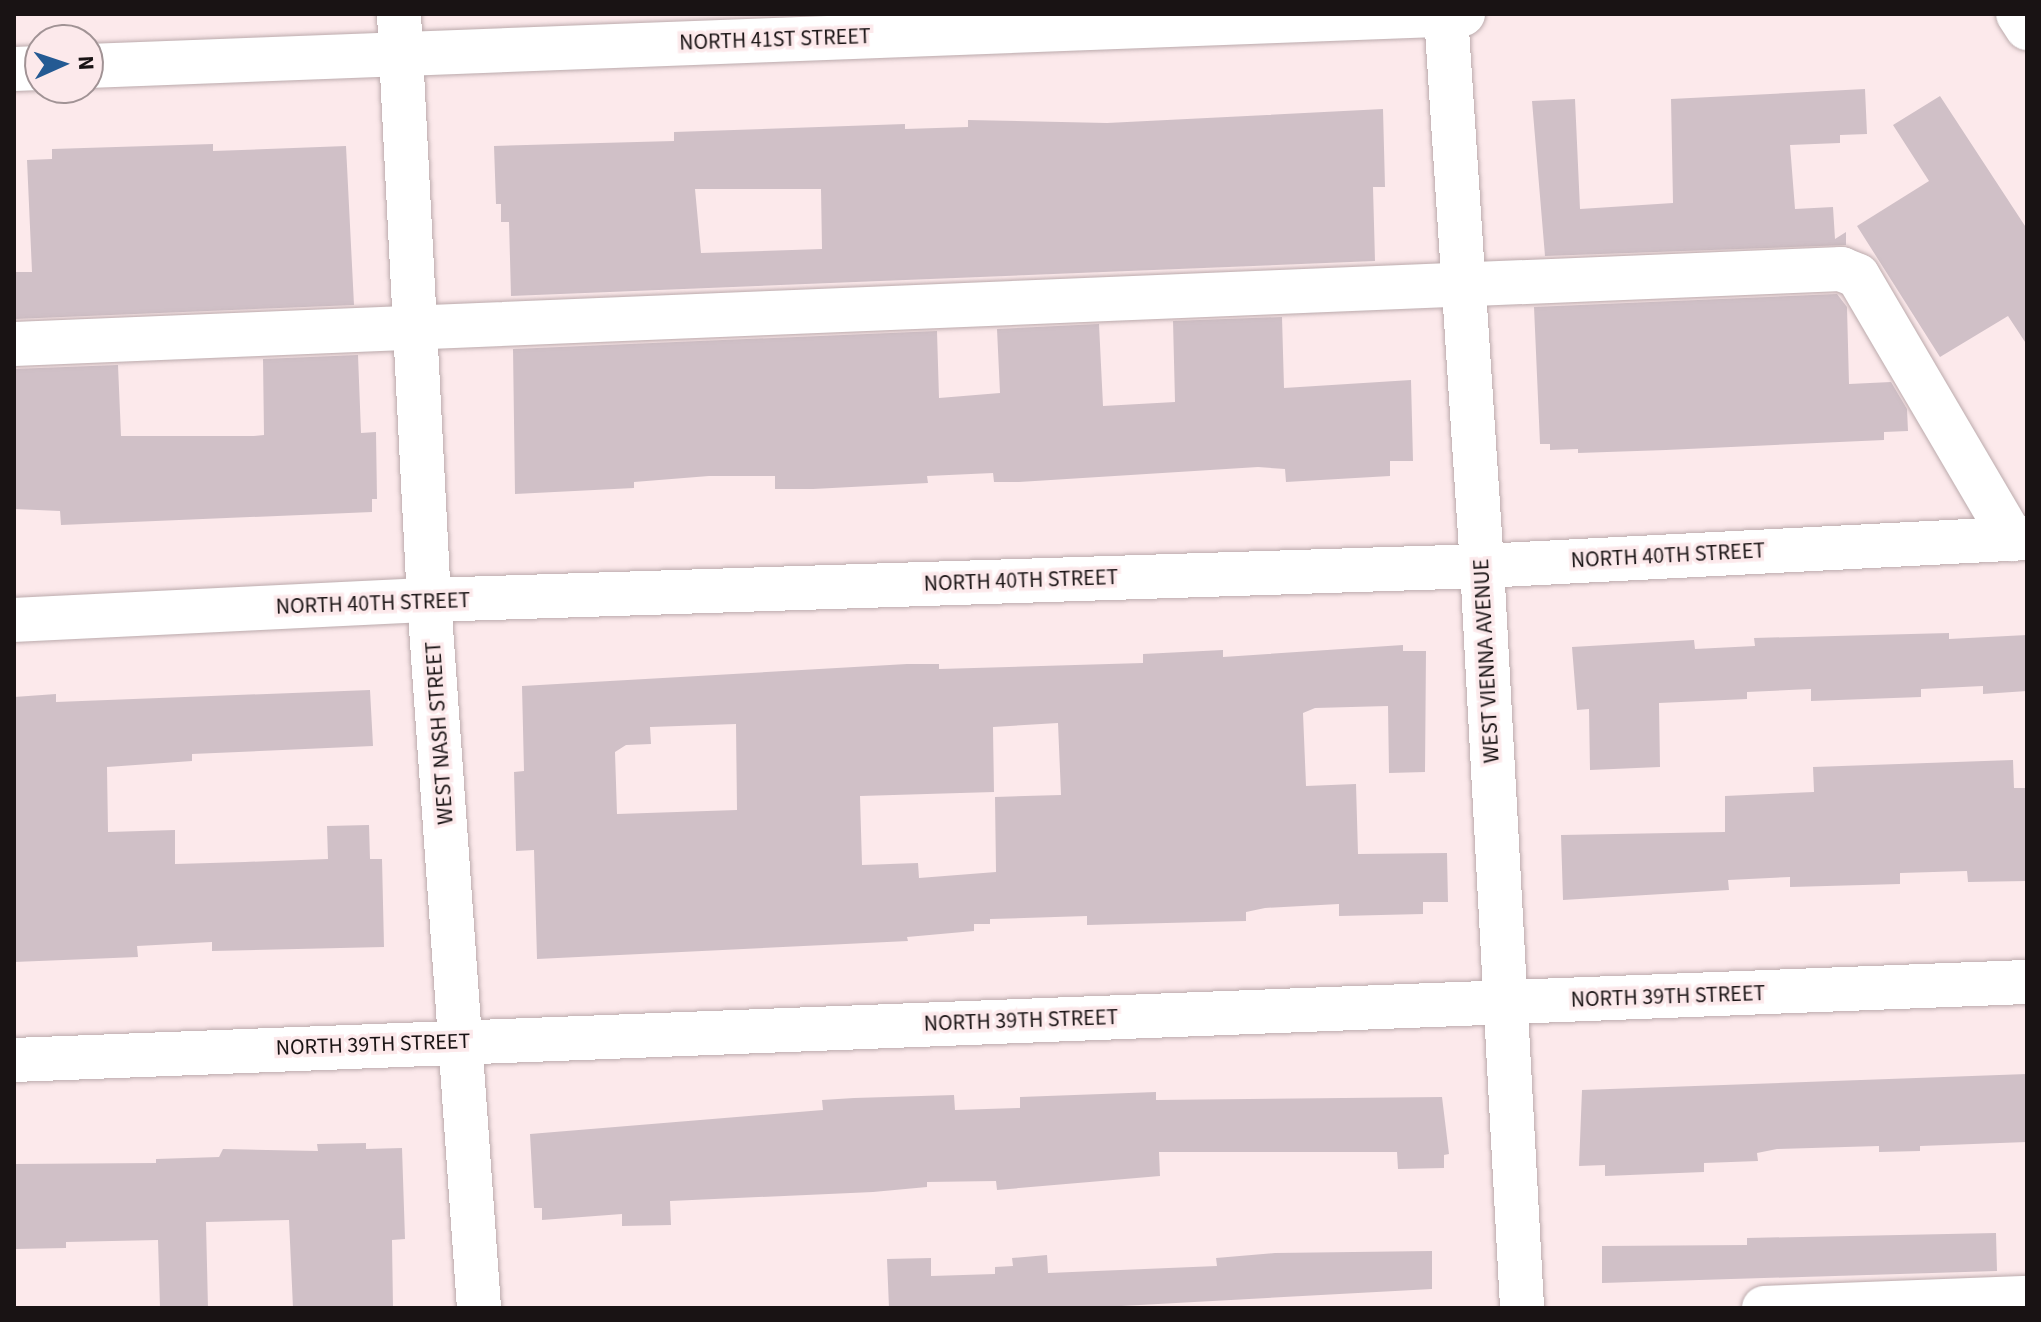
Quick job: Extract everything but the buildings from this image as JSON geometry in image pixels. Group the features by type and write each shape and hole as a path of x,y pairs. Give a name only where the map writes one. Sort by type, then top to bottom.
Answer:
{"street":[{"name":"NORTH 41ST STREET","path":"104,64 400,34 1463,14"},
{"path":"2018,14 2027,28"},
{"name":"WEST VIENNA AVENUE","path":"1446,15 1482,566 1502,1005 1522,1308"},
{"name":"WEST NASH STREET","path":"400,34 429,600 464,1041 479,1308"},
{"path":"14,344 1841,269 1858,276 2020,538"},
{"name":"NORTH 40TH STREET","path":"14,620 429,600 1482,566 2020,538"},
{"name":"NORTH 39TH STREET","path":"14,1060 1502,1005 2027,982"},
{"path":"1764,1308 2027,1298"}]}
